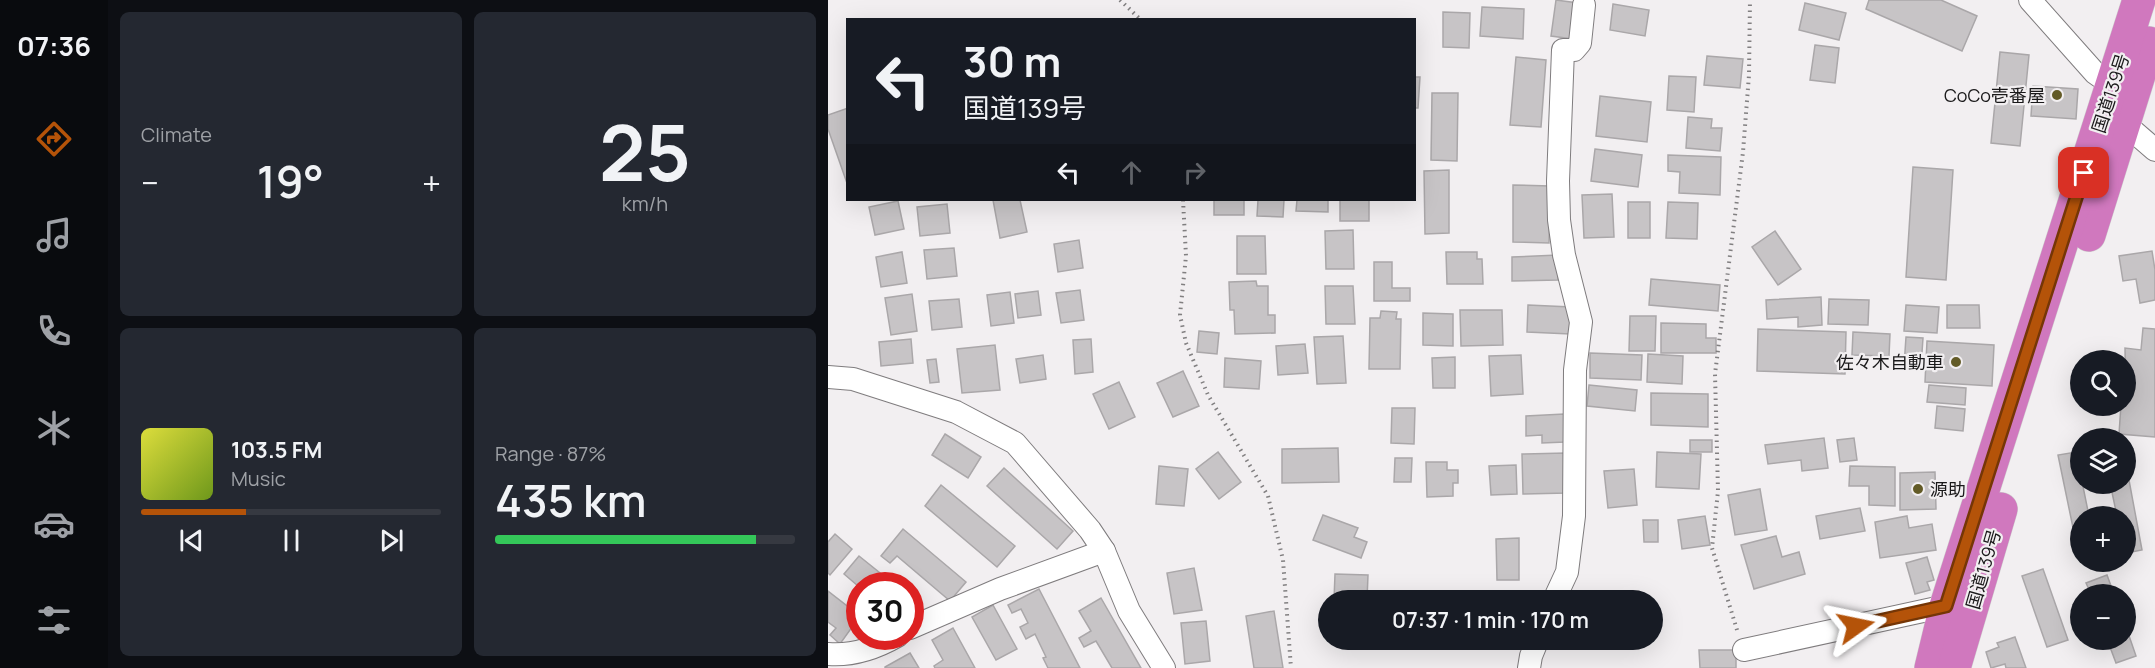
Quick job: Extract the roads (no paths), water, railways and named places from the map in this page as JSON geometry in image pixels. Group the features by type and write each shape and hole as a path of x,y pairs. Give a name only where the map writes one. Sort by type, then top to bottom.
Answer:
{"highway":[{"name":"国道139号","path":"1931,668 1946,606 2139,0"},
{"name":"国道139号","path":"1954,668 1994,530 2155,24"}],"street":[{"path":"2030,0 2095,73 2112,85"},
{"path":"1559,590 1567,572 1574,516 1575,370 1581,322 1564,255 1559,220 1558,181 1563,50 1574,50 1580,43 1584,5"},
{"path":"2125,124 2155,150"},
{"path":"828,376 853,379 956,412 1015,443 1090,530 1104,551 1129,611 1164,668"},
{"path":"924,622 1000,590 1104,551"},
{"path":"1744,650 1946,606"},
{"path":"828,654 844,655 861,650"},
{"path":"1528,668 1533,650"}],"place":[{"name":"CoCo壱番屋","path":"2057,95"},
{"name":"佐々木自動車","path":"1956,362"},
{"name":"源助","path":"1918,489"}]}
